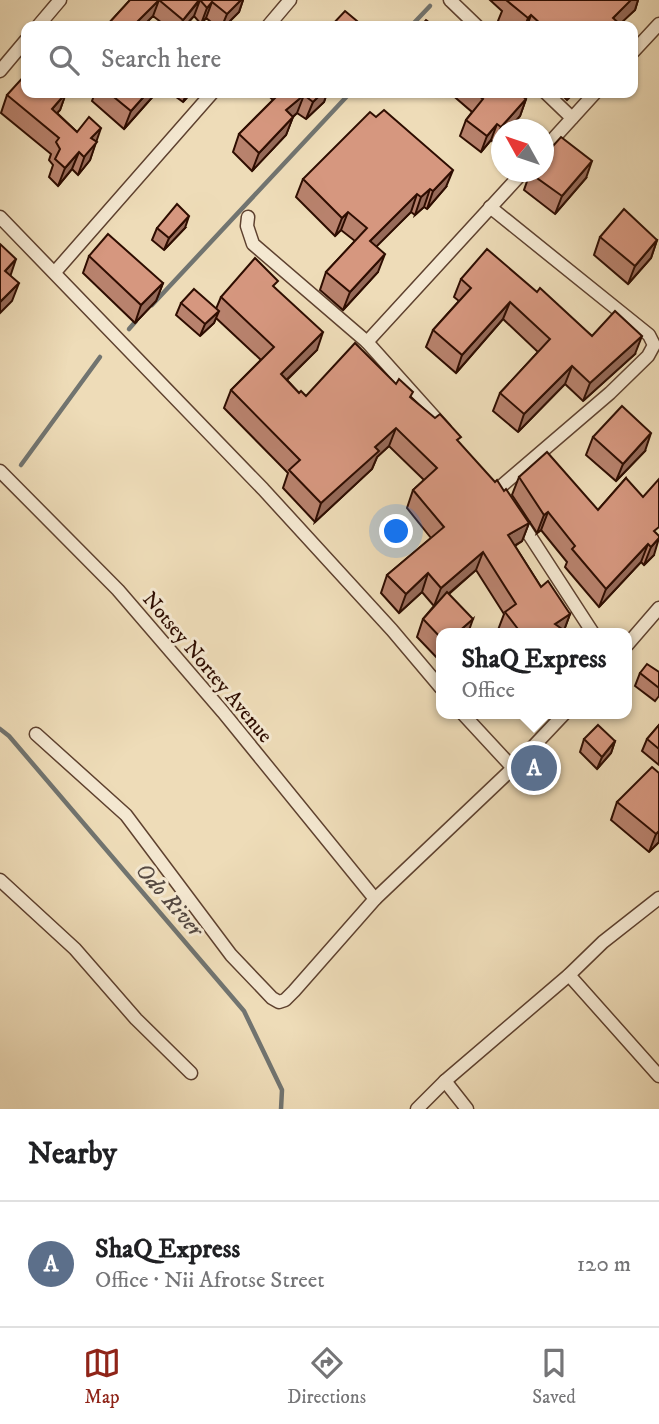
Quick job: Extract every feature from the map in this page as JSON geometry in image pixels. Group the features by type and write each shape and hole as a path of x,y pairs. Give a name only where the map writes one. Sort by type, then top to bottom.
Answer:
{"street":[{"path":"42,21 60,0"},
{"path":"272,21 289,0"},
{"path":"450,0 472,21"},
{"path":"638,46 659,23"},
{"path":"0,71 21,46"},
{"path":"55,272 208,98"},
{"path":"551,98 572,118"},
{"path":"554,138 590,98"},
{"path":"367,342 514,182"},
{"path":"490,207 649,335 654,345 648,356 502,494 590,628"},
{"path":"0,217 263,489 436,682"},
{"path":"248,218 247,226 253,244 367,342 455,440"},
{"name":"Notsey Nortey Avenue","path":"0,471 118,590 223,712 375,899"},
{"path":"632,639 659,608"},
{"path":"467,719 513,768"},
{"path":"36,734 126,815 231,955 279,1002 294,991 375,899 513,768 559,719"},
{"path":"0,880 75,949 136,1019 191,1073"},
{"path":"417,1109 445,1081 569,975 603,942 659,898"},
{"path":"569,975 659,1076"},
{"path":"445,1081 467,1109"}],"building":[{"path":"130,0 159,0 138,21 111,21"},
{"path":"159,0 199,0 183,20"},
{"path":"200,0 241,0 227,14 212,2 207,8"},
{"path":"506,0 631,0 613,18 616,21 538,21 531,15 528,18"},
{"path":"345,11 357,21 336,21"},
{"path":"21,80 21,98 62,98 52,109 77,132 89,117 101,128 91,138 97,142 84,157 79,152 65,168 55,159 60,149 56,142 59,138 7,95"},
{"path":"115,98 143,98 131,111"},
{"path":"275,98 300,98 286,110 293,117 259,153 239,134"},
{"path":"482,98 526,99 508,119 491,119 491,131 487,136 466,120"},
{"path":"384,110 453,170 433,191 430,189 421,197 417,194 370,241 385,254 350,292 326,272 367,228 348,212 342,218 303,179 370,112 376,117"},
{"path":"561,137 592,161 562,196 543,182 554,182 554,145"},
{"path":"177,204 189,216 169,238 157,228"},
{"path":"624,209 657,240 635,266 600,237"},
{"path":"108,234 163,283 141,305 89,256"},
{"path":"0,244 16,259 5,271 19,283 0,302"},
{"path":"487,249 537,292 540,288 592,336 615,311 642,336 590,383 572,366 524,414 500,393 550,339 510,302 462,355 433,330 471,288 461,279"},
{"path":"255,258 278,281 273,286 323,332 281,374 299,393 301,391 306,396 355,343 396,384 399,379 413,392 410,397 435,418 440,414 461,437 457,440 495,482 497,480 504,491 506,489 529,523 508,535 541,587 548,581 570,614 555,624 561,628 517,628 505,612 516,604 483,552 441,588 428,573 406,594 387,575 444,527 413,490 437,468 396,428 375,447 379,451 321,503 289,470 300,460 231,390 274,347 221,297"},
{"path":"194,289 219,311 205,324 181,303"},
{"path":"622,406 651,433 623,464 593,437"},
{"path":"547,452 598,510 626,478 643,497 659,479 659,527 654,531 659,538 651,547 648,544 606,589 572,549 575,546 548,512 544,515 519,477"},
{"path":"447,592 473,619 463,628 436,628 436,633 423,619"},
{"path":"647,664 659,672 659,688 640,673"},
{"path":"598,725 615,741 602,757 584,739"},
{"path":"659,725 659,749 647,739"},
{"path":"652,767 659,773 659,831 656,834 617,802"}],"waterway":[{"path":"416,21 430,6"},
{"path":"152,305 345,98"},
{"path":"129,329 136,321"},
{"path":"21,465 100,357"},
{"name":"Odo River","path":"0,729 9,736 244,1011 282,1090 281,1109"}],"place":[{"name":"ShaQ Express","path":"534,768"}]}
